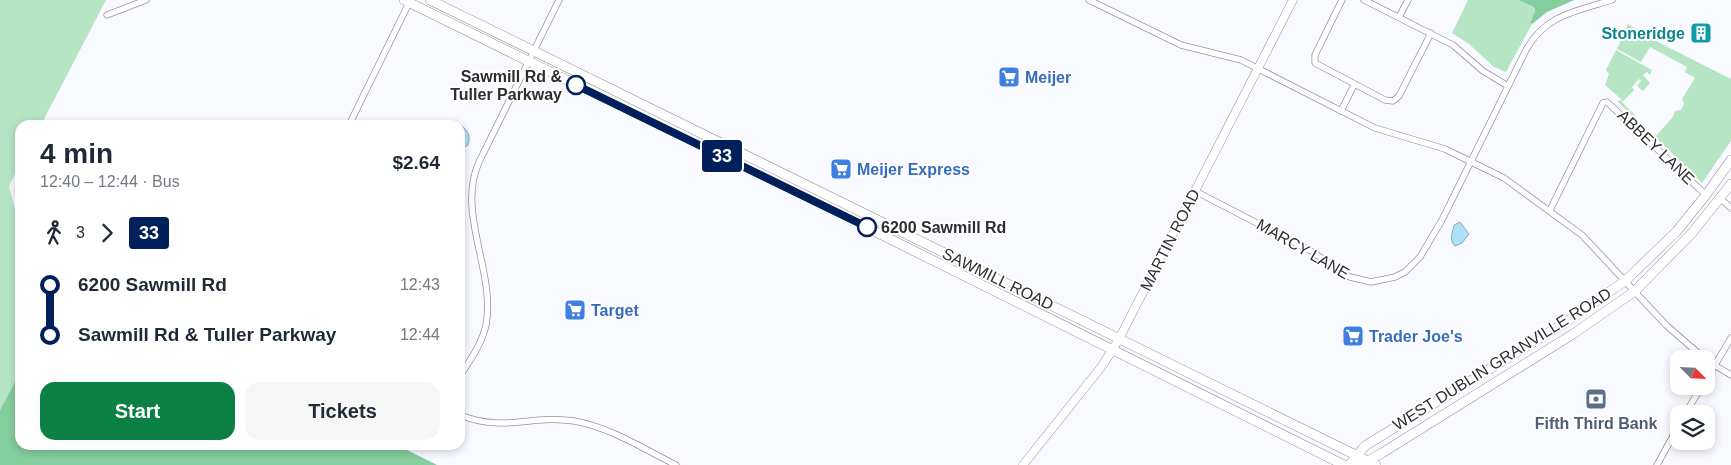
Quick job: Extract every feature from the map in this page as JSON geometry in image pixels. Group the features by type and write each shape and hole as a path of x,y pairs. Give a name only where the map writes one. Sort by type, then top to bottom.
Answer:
{"main road":[{"name":"SAWMILL ROAD","path":"430,0 1372,463"},
{"name":"SAWMILL ROAD","path":"406,1 1113,349 1344,465"},
{"name":"WEST DUBLIN GRANVILLE ROAD","path":"1349,465 1365,446 1566,322 1625,281 1664,244 1706,196 1731,160"},
{"name":"WEST DUBLIN GRANVILLE ROAD","path":"1354,465 1372,463 1573,334 1635,291 1692,233 1731,184"}],"street":[{"path":"107,15 146,0"},
{"path":"465,367 482,337 487,312 472,204 473,179 528,61 559,0"},
{"path":"1090,0 1103,3 1184,46 1235,58 1385,132 1438,147 1511,182 1588,240 1682,340 1695,350"},
{"name":"MARTIN ROAD","path":"1023,465 1119,339 1293,0"},
{"path":"1342,0 1314,61 1319,67 1384,100 1395,100 1431,34"},
{"path":"1364,0 1459,48 1483,71 1508,86"},
{"path":"1398,18 1408,0"},
{"name":"MARCY LANE","path":"1195,191 1311,251 1350,277 1361,281 1378,282 1405,272 1420,257 1448,209 1529,45 1542,27 1564,15 1612,0"},
{"path":"351,120 406,1"},
{"path":"1341,111 1354,85"},
{"name":"ABBEY LANE","path":"1550,210 1604,103 1607,102 1706,196"},
{"path":"1720,198 1731,208"},
{"path":"1731,338 1715,365 1731,375"},
{"path":"465,416 498,424 553,420 574,421 605,430 676,465"},
{"path":"1657,465 1670,441"}],"green space":[{"path":"0,0 106,0 44,120 15,120 15,174 9,186 15,210 15,382 0,410"},
{"path":"1468,0 1518,0 1534,7 1535,11 1530,23 1532,24 1506,72 1494,67 1469,44 1452,33"},
{"path":"1518,0 1574,0 1547,12 1532,24 1530,23 1535,11 1534,7"},
{"path":"1628,24 1648,37 1731,79 1731,141 1702,183 1655,137 1672,118 1675,111 1681,110 1684,104 1682,99 1695,78 1685,72 1687,67 1650,47 1641,62 1617,49"},
{"path":"1616,50 1652,70 1650,75 1647,72 1643,75 1650,83 1643,91 1637,86 1641,81 1639,79 1632,87 1634,90 1622,102 1636,116 1634,118 1617,101 1622,100 1605,85 1609,74 1606,70"},
{"path":"15,382 15,450 407,450 437,465 0,465 0,410"}],"water":[{"path":"465,129 469,136 468,145 465,147"},
{"path":"1460,222 1469,234 1462,243 1455,246 1451,238 1452,233 1454,225"}],"bus line":[{"name":"33","path":"576,85 867,227"}],"place":[{"name":"Stoneridge","path":"1701,33"},
{"name":"Meijer","path":"1009,77"},
{"name":"Sawmill Rd & Tuller Parkway","path":"576,85"},
{"name":"Meijer Express","path":"841,169"},
{"name":"6200 Sawmill Rd","path":"867,227"},
{"name":"Target","path":"575,310"},
{"name":"Trader Joe's","path":"1353,336"},
{"name":"Fifth Third Bank","path":"1596,399"}]}
